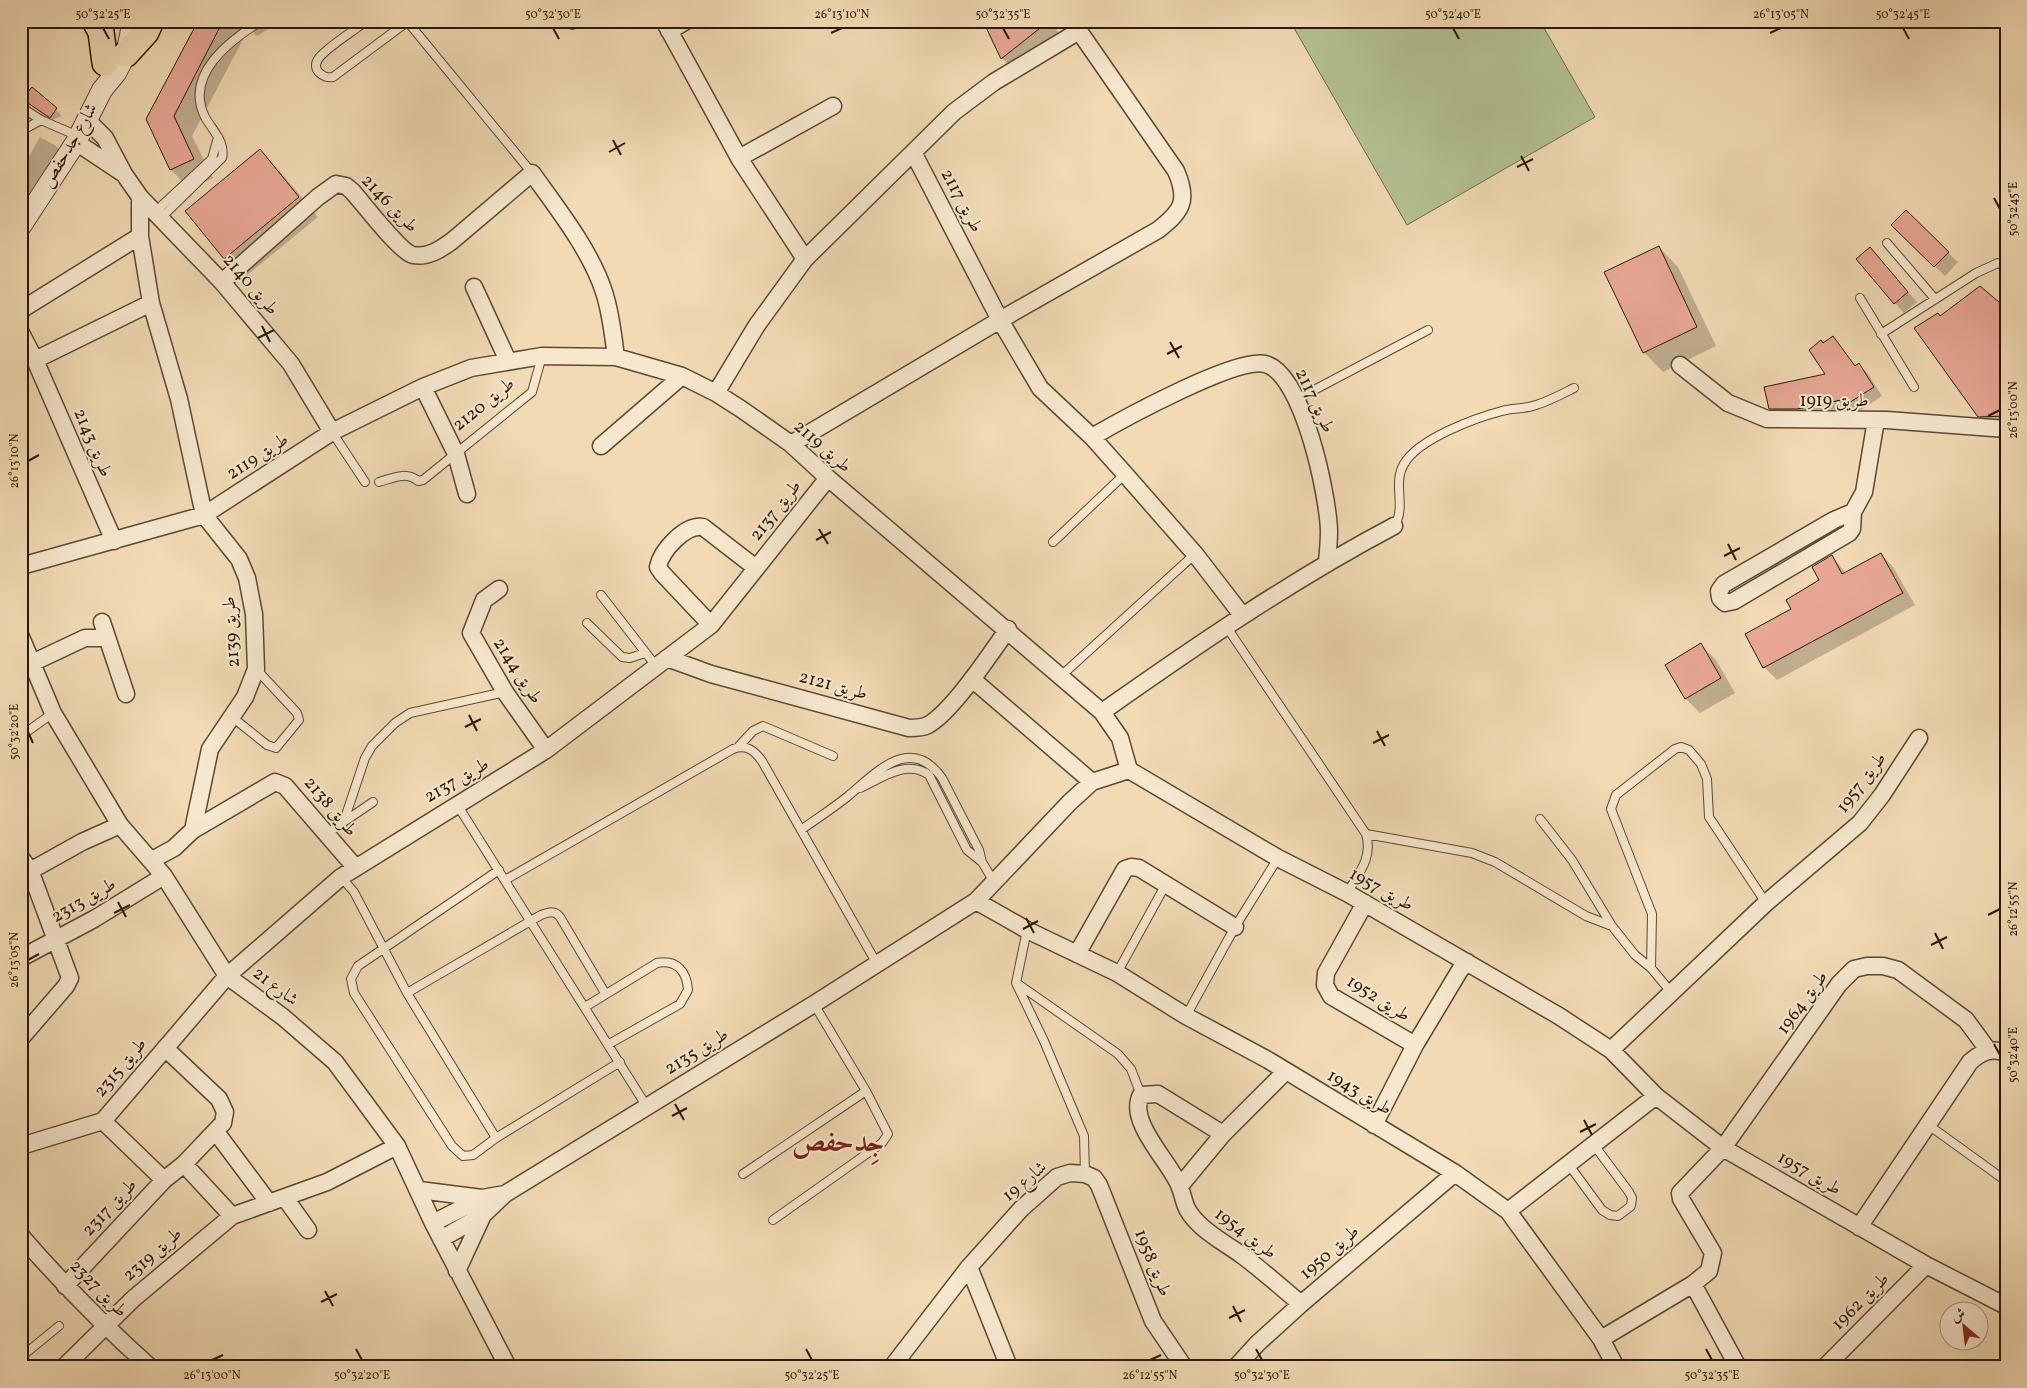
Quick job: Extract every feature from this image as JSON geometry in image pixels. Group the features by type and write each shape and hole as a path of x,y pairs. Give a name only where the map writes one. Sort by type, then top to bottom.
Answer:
{"main road":[{"path":"95,21 116,58 146,32 151,21"}],"street":[{"name":"شارع جدحفص","path":"110,21 116,58"},
{"name":"شارع جدحفص","path":"21,226 80,133 133,21"},
{"path":"686,21 667,26 739,158 805,259"},
{"path":"716,392 757,325 805,259 914,154 954,112 994,82 1078,26 1176,171 1182,185 1183,201 1174,217 1158,230 1000,320 791,444"},
{"path":"739,158 833,106"},
{"name":"طريق 2140","path":"80,133 124,174"},
{"name":"طريق 2140","path":"80,133 105,138 124,174 140,197 222,282 291,364 332,432"},
{"name":"طريق 2117","path":"914,154 1000,320 1040,388 1092,437 1195,554 1242,615"},
{"path":"532,173 572,232 604,290 616,357"},
{"name":"طريق 2146","path":"222,282 336,184 346,186 352,191 401,248 412,255 424,255 438,250 452,241 532,173"},
{"path":"21,310 140,236 140,197"},
{"name":"طريق 2139","path":"140,236 151,303 179,399 204,516 238,559 247,578 254,614 256,669 245,698 210,749 193,830"},
{"path":"474,288 508,361"},
{"path":"35,360 151,303"},
{"name":"طريق 2143","path":"21,333 35,360 114,541"},
{"name":"طريق 2119","path":"21,566 204,516 332,432 423,387 471,368 542,356 616,357 682,376 716,392 791,444 828,478 1062,675 1102,712 1120,738 1129,770"},
{"name":"طريق 2117","path":"1092,437 1136,412 1232,369 1253,363 1265,364 1276,368 1286,381 1309,428 1318,463 1328,531 1327,562"},
{"name":"طريق 1919","path":"1680,365 1728,403 1767,420 1876,420 2006,429"},
{"path":"601,446 682,376"},
{"name":"طريق 2120","path":"423,387 456,454 467,494"},
{"path":"1854,512 1834,520 1724,584 1719,591 1720,598 1725,603 1734,601 1849,533 1852,529 1854,512 1864,492 1876,420"},
{"name":"طريق 2137","path":"227,976 341,877 433,818 458,806 546,750 711,625 828,478"},
{"name":"طريق 2137","path":"711,625 662,573 658,567 660,558 688,528 696,526 702,527 756,568"},
{"path":"1102,712 1242,615 1327,562 1394,526"},
{"name":"طريق 2144","path":"499,589 484,600 472,632 505,692 546,750"},
{"path":"102,622 126,694"},
{"name":"طريق 2121","path":"661,662 909,728 919,728 929,725 972,679 1008,629"},
{"name":"شارع 21","path":"21,636 53,713 120,825 164,876 227,976 283,1018 335,1062 397,1146 457,1271 508,1367"},
{"path":"32,663 85,638 108,638"},
{"path":"972,679 1092,782"},
{"name":"طريق 1957","path":"1611,1050 1766,903 1860,823 1882,795 1919,738"},
{"path":"976,901 1070,802 1092,782 1129,770"},
{"name":"طريق 1957","path":"1129,770 1278,858 1365,903 1560,1016 1611,1050 1656,1096 1723,1148 1926,1265 2006,1306"},
{"name":"طريق 2138","path":"193,830 275,782 286,786 355,867"},
{"path":"21,1038 69,983 70,978 24,868 120,825"},
{"path":"152,860 174,848 193,830"},
{"path":"1077,954 1125,869 1131,866 1139,868 1235,927"},
{"name":"طريق 2313","path":"21,958 54,941 164,876"},
{"name":"طريق 2135","path":"433,1223 482,1198 505,1194 814,1004 976,901"},
{"name":"طريق 1943","path":"976,901 1027,930 1117,973 1186,1016 1285,1072 1455,1173 1508,1211 1601,1339 1613,1366"},
{"name":"طريق 1952","path":"1365,903 1326,973 1325,985 1331,996 1415,1045"},
{"name":"طريق 1952","path":"1374,1125 1415,1045 1460,970 1467,962"},
{"name":"طريق 1964","path":"1723,1148 1839,984 1854,969 1867,966 1883,966 1898,970 1966,1020 1988,1050"},
{"name":"طريق 2315","path":"21,1146 103,1121 227,976"},
{"name":"طريق 2317","path":"64,1286 164,1180 184,1164 223,1123 225,1112 219,1099 164,1048"},
{"path":"1859,1227 1970,1062 1988,1050 1999,1050 2006,1053"},
{"path":"1180,1186 1223,1134 1285,1072"},
{"path":"1141,1095 1158,1094 1223,1134"},
{"name":"طريق 1954","path":"1141,1095 1137,1102 1137,1108 1148,1136 1180,1186 1184,1205 1197,1223 1242,1255 1301,1304"},
{"path":"1508,1211 1656,1096"},
{"name":"طريق 2317","path":"103,1121 164,1180"},
{"path":"216,1132 269,1203"},
{"name":"طريق 2319","path":"64,1367 106,1328 132,1299 232,1216 327,1182 397,1146"},
{"path":"1601,1339 1693,1284 1709,1271 1713,1253 1680,1199 1680,1193 1723,1148"},
{"path":"184,1164 232,1216"},
{"name":"شارع 19","path":"892,1367 969,1267 1021,1209 1057,1177 1070,1173 1085,1174"},
{"name":"طريق 1950","path":"1236,1367 1258,1343 1301,1304 1455,1173"},
{"name":"طريق 1958","path":"1085,1174 1099,1185 1153,1321 1184,1367"},
{"path":"419,1190 482,1198"},
{"path":"441,1239 483,1215 505,1194"},
{"path":"285,1198 308,1230"},
{"path":"457,1271 483,1215"},
{"name":"طريق 2327","path":"21,1236 64,1286 106,1328 150,1367"},
{"name":"طريق 1962","path":"1825,1367 1926,1265"},
{"path":"969,1267 1009,1367"},
{"path":"1693,1284 1738,1367"}],"lane":[{"path":"158,215 212,159 218,138 199,99 202,84 211,62 229,43 261,21"},
{"path":"366,21 319,58 316,63 319,73 328,78 333,77 407,22 532,173"},
{"path":"572,26 580,21"},
{"path":"21,107 41,120 80,133"},
{"path":"21,131 41,120"},
{"path":"1887,243 1935,298"},
{"path":"1881,334 1935,298 2006,257"},
{"path":"1998,263 2006,267"},
{"path":"1860,298 1914,387"},
{"path":"1296,400 1428,330"},
{"name":"طريق 2120","path":"379,482 406,475 411,475 418,481 423,480 532,392 542,356"},
{"path":"1394,526 1400,515 1399,476 1403,465 1418,446 1430,439 1502,411 1535,405 1574,388"},
{"path":"332,432 365,482"},
{"path":"1053,542 1124,474"},
{"path":"1062,675 1195,554"},
{"path":"601,595 645,653 661,662"},
{"path":"587,623 622,657 630,658 645,653"},
{"path":"1225,626 1366,834 1369,850 1368,858 1347,893"},
{"path":"232,717 267,745 276,748 298,720 297,713 256,669"},
{"path":"344,822 372,746 396,723 410,713 505,692"},
{"path":"21,736 53,713"},
{"path":"505,880 739,746 753,731 763,726 832,756"},
{"path":"739,746 746,747 757,755 877,964"},
{"path":"1651,968 1652,914 1612,809 1612,802 1616,795 1675,748 1681,747 1689,750 1701,764 1707,779 1709,817 1766,903"},
{"path":"800,830 856,790 881,767 900,759 912,758 924,761 935,768 942,778 979,850 982,862 994,882"},
{"path":"326,834 373,802"},
{"path":"458,806 647,1106"},
{"path":"1540,819 1572,860 1612,926 1635,955 1651,968 1672,992"},
{"path":"1366,834 1472,854 1488,859 1521,876 1586,916 1612,926"},
{"path":"1186,1016 1235,927 1278,858"},
{"path":"499,870 358,966 353,972 351,986 354,993 459,1154 474,1155 496,1138 620,1062"},
{"path":"341,877 354,892 407,993 496,1138"},
{"path":"1117,973 1166,884"},
{"path":"407,993 546,913 557,913 605,993"},
{"path":"1027,930 1016,983 1044,1041 1084,1136 1085,1174"},
{"path":"585,1007 605,993 658,963 666,961 680,968 688,982 688,990 680,1004 609,1044"},
{"path":"1016,983 1118,1054 1131,1069 1141,1095"},
{"path":"773,1220 886,1139 887,1129 814,1004"},
{"path":"743,1174 866,1091"},
{"path":"1927,1124 2006,1181"},
{"path":"1569,1165 1602,1210 1610,1215 1618,1216 1631,1206 1632,1198 1629,1192 1594,1145"},
{"path":"21,1358 59,1326"}],"green space":[{"path":"1290,21 1540,21 1595,117 1407,225"}],"building":[{"path":"198,21 223,21 174,116 194,159 170,170 146,119"},
{"path":"983,21 1049,21 1001,59"},
{"path":"32,87 57,108 50,118 22,99"},
{"path":"260,149 299,197 224,259 185,211"},
{"path":"1906,210 1949,252 1934,267 1891,225"},
{"path":"1659,246 1697,327 1643,353 1604,272"},
{"path":"1870,247 1908,292 1894,304 1856,259"},
{"path":"1980,286 2006,308 2006,416 1978,417 1914,328 1938,313 1940,316"},
{"path":"1833,336 1855,366 1859,363 1874,387 1844,406 1841,400 1797,409 1769,409 1764,387 1825,374 1809,350 1821,340 1823,343"},
{"path":"1881,553 1903,593 1763,668 1745,634 1791,609 1786,600 1819,580 1812,567 1832,555 1842,574"},
{"path":"1701,643 1721,678 1685,699 1665,665"}],"district":[{"name":"جِدحفص","path":"838,1143"}]}
